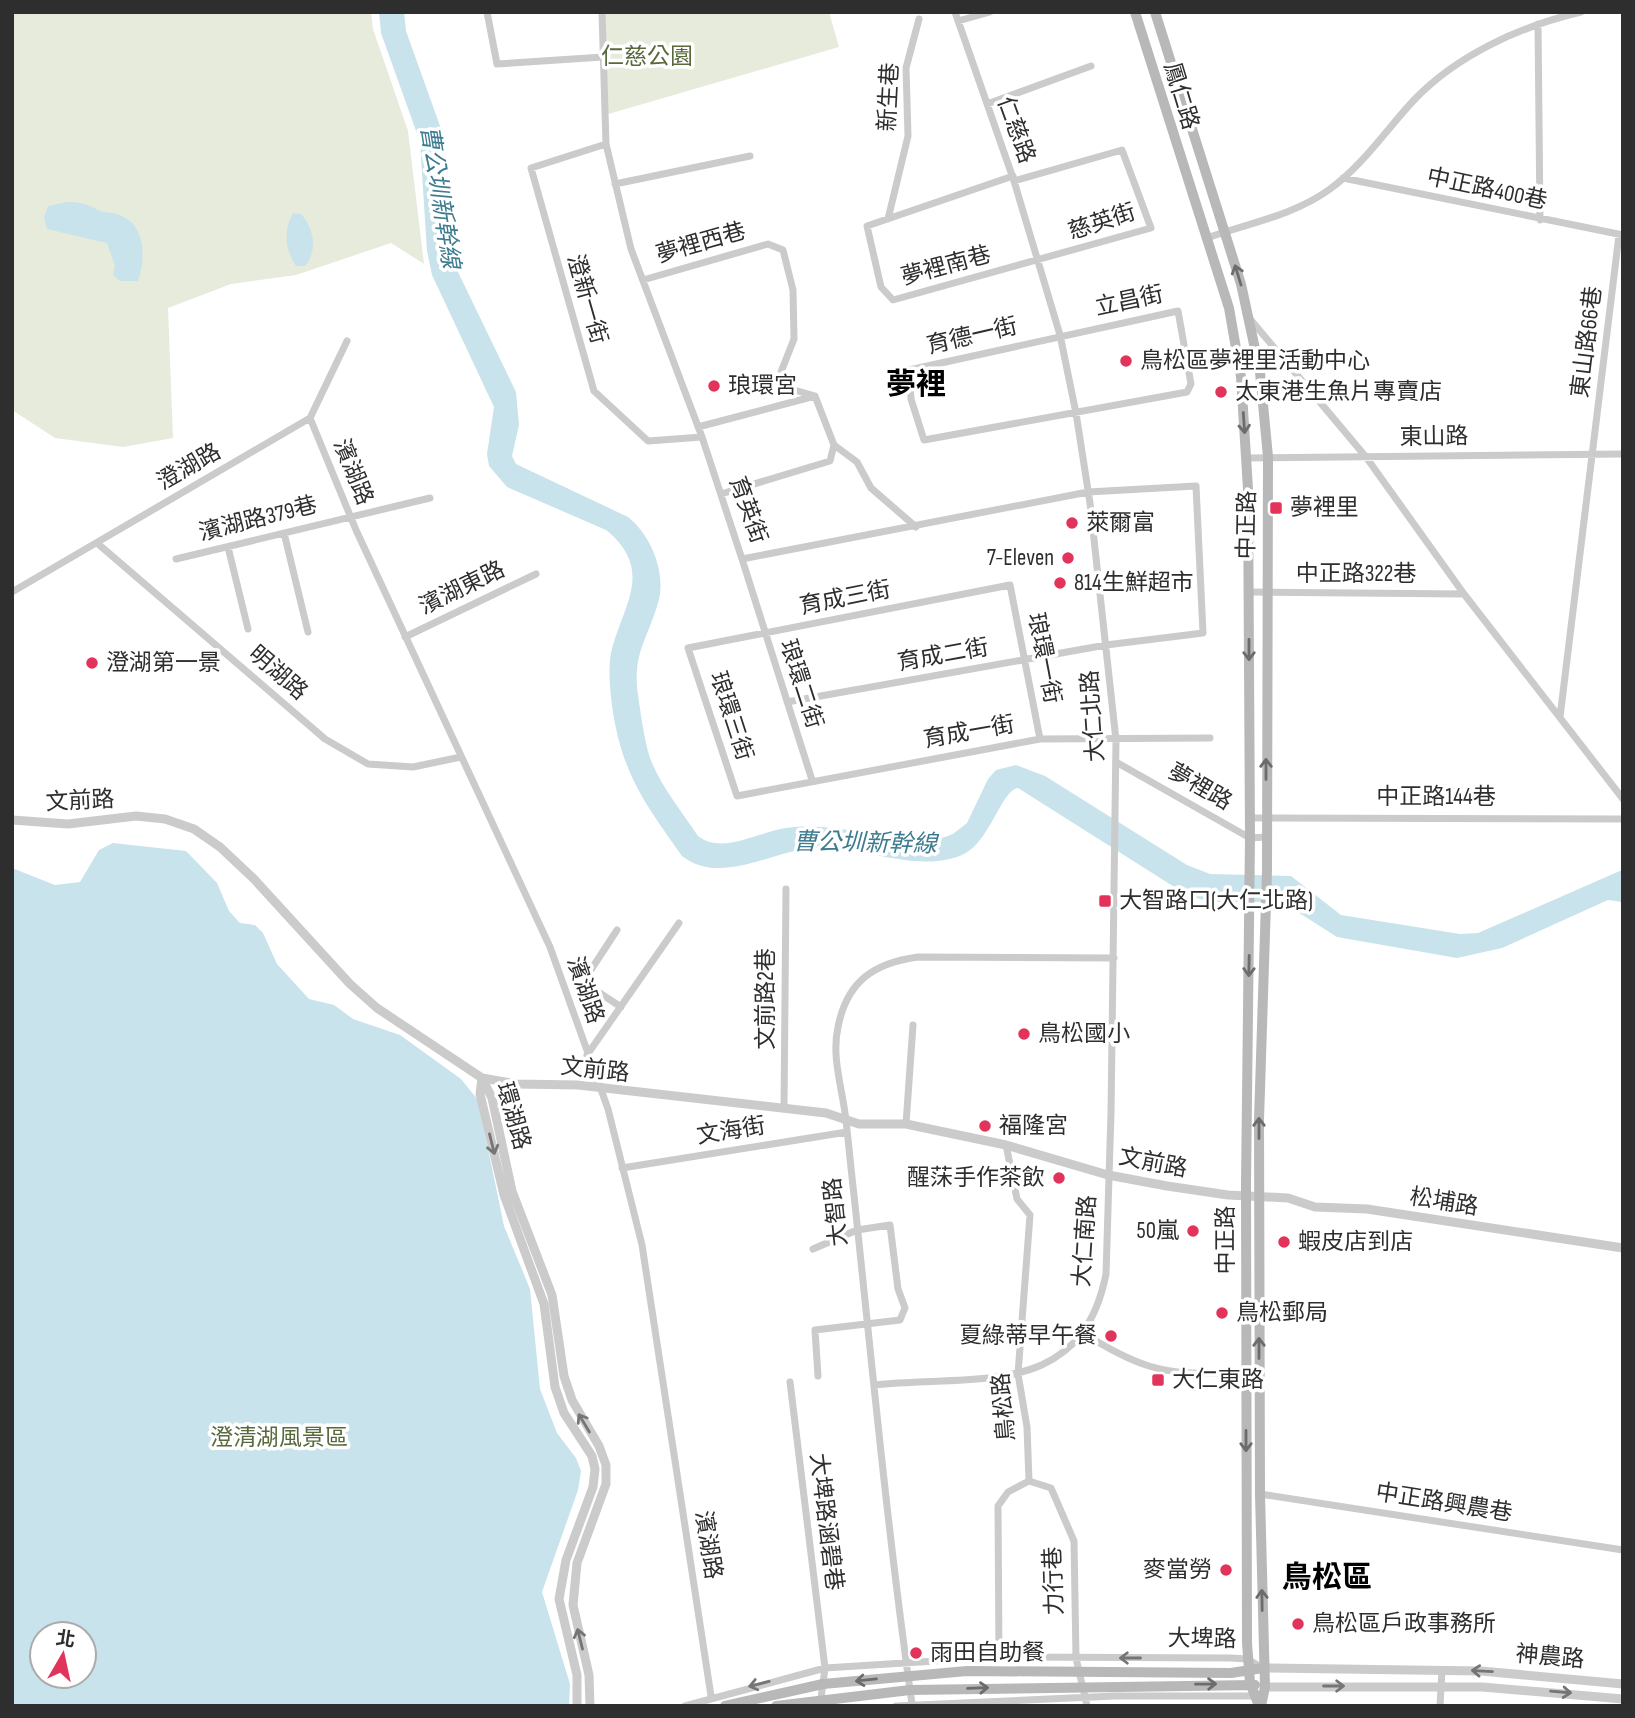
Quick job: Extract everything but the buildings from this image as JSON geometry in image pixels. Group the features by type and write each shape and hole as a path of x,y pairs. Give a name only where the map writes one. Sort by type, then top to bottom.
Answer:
{"main road":[{"name":"鳳仁路","path":"1135,12 1191,191"},
{"name":"鳳仁路","path":"1155,12 1210,188"},
{"name":"中正路","path":"1210,188 1249,318 1260,372 1268,457 1265,592 1267,870 1259,1120 1260,1494 1265,1688 1258,1703"},
{"name":"中正路","path":"1191,191 1229,308 1241,377 1246,458 1250,818 1245,1373 1247,1659 1249,1678 1258,1703"},
{"name":"大埤路","path":"776,1706 910,1690 1249,1678 1263,1668"},
{"name":"大埤路","path":"725,1706 823,1684 967,1671 1249,1678 1265,1688"}],"street":[{"path":"487,12 497,64 603,57"},
{"name":"育英街","path":"603,12 606,144 631,249 702,437 743,559 1088,492 1196,486"},
{"name":"仁慈路","path":"955,12 1040,261"},
{"path":"958,21 990,12"},
{"path":"1206,238 1298,205 1328,191 1415,99 1450,70 1485,47 1538,24 1581,12"},
{"name":"新生巷","path":"888,219 908,136 906,68 919,19"},
{"path":"1538,24 1540,220"},
{"path":"987,104 1091,66"},
{"name":"澄新一街","path":"606,144 531,168 594,391 648,441 702,437"},
{"name":"慈英街","path":"1014,179 1122,150 1151,229 1040,261"},
{"path":"615,184 750,156"},
{"name":"中正路400巷","path":"1343,178 1621,235"},
{"name":"夢裡南巷","path":"1014,179 867,226 881,287 893,300 1040,261"},
{"name":"東山路66巷","path":"1560,717 1621,235"},
{"name":"夢裡西巷","path":"643,280 768,244 783,250 793,290 791,319 794,339 781,372 791,389 815,396"},
{"name":"大仁北路","path":"1040,261 1060,335 1076,413 1088,492 1116,740 1108,1175"},
{"name":"立昌街","path":"1060,335 1178,311 1191,384 1189,390 1076,413"},
{"path":"1249,318 1366,457 1464,594 1623,799"},
{"name":"育德一街","path":"1060,335 909,370 911,399 924,440 1076,413"},
{"path":"310,418 347,341"},
{"path":"698,427 815,396 834,445 857,462 870,488 916,527"},
{"name":"濱湖路","path":"310,418 350,516 550,947 600,1089 642,1245 711,1696"},
{"name":"澄湖路","path":"12,592 310,418"},
{"path":"721,494 830,461 834,445"},
{"name":"東山路","path":"1246,458 1623,454"},
{"name":"育成二街","path":"787,702 1106,645 1203,633 1196,486"},
{"name":"濱湖路379巷","path":"176,559 430,498"},
{"path":"284,533 308,632"},
{"name":"明湖路","path":"97,543 324,739 368,764 414,767 461,757"},
{"path":"228,547 248,629"},
{"name":"琅環二街","path":"743,559 812,780"},
{"name":"濱湖東路","path":"405,637 536,574"},
{"name":"育成三街","path":"688,648 1010,585"},
{"name":"琅環一街","path":"1010,585 1040,739"},
{"name":"中正路322巷","path":"1249,592 1464,594"},
{"name":"琅環三街","path":"688,648 737,796"},
{"name":"育成一街","path":"737,796 1040,739 1210,738"},
{"name":"夢裡路","path":"1116,762 1250,838"},
{"name":"文前路","path":"12,820 68,824 136,817 166,819 194,829 220,847 254,879 350,984 377,1008 482,1078 517,1084 600,1089 826,1113 859,1124 906,1124 1006,1144 1108,1175 1260,1196"},
{"name":"中正路144巷","path":"1250,818 1623,819"},
{"path":"1250,838 1266,837"},
{"name":"文前路2巷","path":"784,1109 786,889"},
{"path":"587,1055 680,923"},
{"path":"617,930 583,982 621,1007"},
{"name":"大智路","path":"912,1704 846,1121 835,1050 838,1026 845,1005 869,972 894,960 918,957 1114,958"},
{"path":"906,1124 913,1025"},
{"name":"環湖路","path":"482,1078 480,1094 504,1195 544,1304 555,1387 564,1413 592,1456 595,1469 593,1487 563,1569 559,1599 577,1675 577,1706"},
{"name":"環湖路","path":"482,1078 492,1098 512,1191 552,1295 564,1376 572,1401 599,1447 606,1465 606,1484 577,1563 573,1605 589,1675 590,1706"},
{"name":"文海街","path":"622,1168 847,1132"},
{"name":"鳥松路","path":"1006,1144 1017,1199 1030,1214 1018,1374 1027,1427 1029,1481"},
{"name":"大仁南路","path":"874,1385 1018,1374 1048,1363 1071,1349 1084,1335 1101,1296 1106,1274 1108,1175"},
{"name":"松埔路","path":"1260,1196 1287,1198 1315,1207 1367,1209 1623,1248"},
{"path":"813,1249 857,1230 890,1225 898,1289 905,1308 900,1320 815,1329 818,1376"},
{"path":"1084,1335 1150,1367 1175,1371 1259,1373"},
{"name":"大埤路涵碧巷","path":"790,1382 825,1668 820,1702"},
{"path":"999,1657 998,1506 1008,1492 1029,1481"},
{"name":"力行巷","path":"1029,1481 1051,1488 1072,1535 1077,1672 1087,1701"},
{"name":"中正路興農巷","path":"1260,1494 1623,1550"},
{"path":"576,1531 587,1535"},
{"name":"大埤路","path":"685,1706 711,1696 825,1668 906,1661 999,1657 1247,1659 1263,1668"},
{"name":"神農路","path":"1263,1668 1442,1670 1558,1676 1623,1684"},
{"path":"1440,1706 1442,1670"},
{"name":"神農路","path":"1265,1688 1442,1685 1558,1691 1623,1699"},
{"path":"897,1706 1087,1701 1258,1703"}],"green space":[{"path":"12,12 371,12 373,29 408,131 424,264 391,243 296,275 231,284 168,308 173,438 123,447 55,438 12,410"},
{"name":"仁慈公園","path":"602,12 829,12 839,47 605,115"}],"water":[{"name":"曹公圳新幹線","path":"379,12 404,12 406,31 440,126 457,270 516,392 519,425 512,456 516,464 628,517 644,534 655,556 659,568 660,592 639,657 638,695 648,751 654,768 698,836 708,841 729,843 786,828 824,827 901,838 939,839 953,834 967,823 988,779 996,770 1016,765 1045,776 1187,865 1210,874 1291,876 1341,915 1460,934 1478,933 1622,870 1622,902 1608,900 1502,948 1457,958 1337,937 1282,902 1210,902 1187,895 1018,788 1006,798 988,829 972,849 944,860 926,862 851,850 814,848 746,864 713,868 682,856 636,786 616,730 610,659 631,589 629,560 621,545 606,530 507,487 489,466 487,454 494,407 432,275 427,251 420,142 381,33"},
{"path":"76,202 117,214 134,226 142,243 143,253 138,281 120,281 113,275 115,266 107,243 47,229 44,217 48,206"},
{"path":"293,213 301,214 309,226 313,240 312,254 305,266 296,266 289,254 287,233"},
{"name":"澄清湖風景區","path":"113,843 186,851 217,883 229,911 240,923 255,925 263,933 277,964 309,999 334,1005 353,1019 400,1035 461,1079 478,1100 504,1226 530,1289 540,1389 557,1433 576,1458 581,1471 578,1490 542,1592 570,1684 569,1706 12,1706 12,868 55,885 80,882 99,850"}],"place":[{"name":"鳥松區夢裡里活動中心","path":"1126,361"},
{"name":"琅環宮","path":"714,386"},
{"name":"太東港生魚片專賣店","path":"1221,392"},
{"name":"夢裡里","path":"1276,508"},
{"name":"萊爾富","path":"1072,523"},
{"name":"7-Eleven","path":"1068,558"},
{"name":"814生鮮超市","path":"1060,583"},
{"name":"澄湖第一景","path":"92,663"},
{"name":"大智路口(大仁北路)","path":"1105,901"},
{"name":"鳥松國小","path":"1024,1034"},
{"name":"福隆宮","path":"985,1126"},
{"name":"醒莯手作茶飲","path":"1059,1178"},
{"name":"50嵐","path":"1193,1231"},
{"name":"蝦皮店到店","path":"1284,1242"},
{"name":"鳥松郵局","path":"1222,1313"},
{"name":"夏綠蒂早午餐","path":"1111,1336"},
{"name":"大仁東路","path":"1158,1380"},
{"name":"麥當勞","path":"1226,1570"},
{"name":"鳥松區戶政事務所","path":"1298,1624"},
{"name":"雨田自助餐","path":"916,1653"}],"district":[{"name":"夢裡","path":"916,385"},
{"name":"鳥松區","path":"1327,1578"}]}
